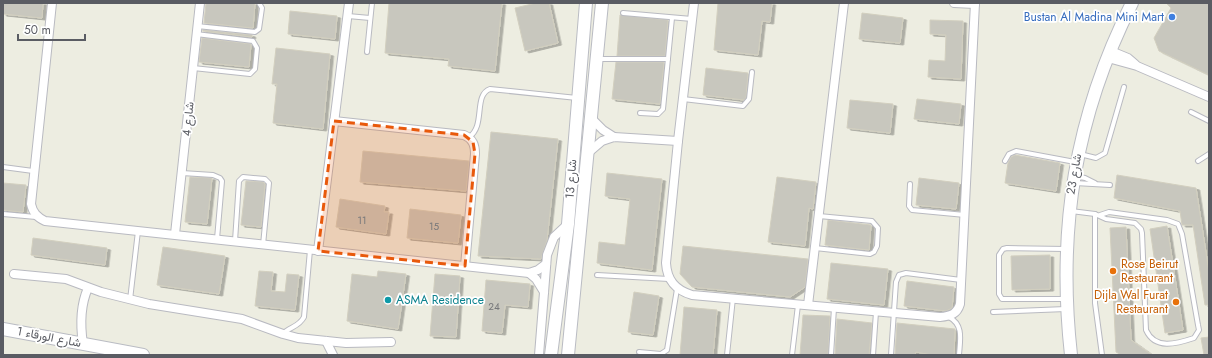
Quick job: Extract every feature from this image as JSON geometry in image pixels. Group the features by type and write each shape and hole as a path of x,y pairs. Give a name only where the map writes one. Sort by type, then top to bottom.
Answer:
{"street":[{"path":"52,3 33,171 31,204 33,211 38,218 45,221 529,273 538,270 546,264"},
{"name":"شارع 4","path":"175,234 200,3"},
{"path":"314,250 334,121 349,3"},
{"name":"شارع 13","path":"568,355 602,3"},
{"path":"694,3 666,263 669,279 677,289 692,295 876,312 949,316 959,309 962,280 975,4 954,3"},
{"path":"808,305 844,3"},
{"name":"شارع 23","path":"1071,355 1067,304 1067,249 1068,211 1076,158 1109,54 1132,3"},
{"path":"588,4 596,59"},
{"name":"شارع 13","path":"551,355 568,224 577,98 588,4"},
{"path":"1109,54 1128,58 1137,66 1209,97"},
{"path":"590,116 603,130 614,137"},
{"path":"334,121 469,137 473,142 475,154 465,266"},
{"path":"588,153 602,141 614,137 678,141"},
{"path":"539,355 548,250 554,237 568,224"},
{"path":"529,273 536,279 544,292"},
{"path":"14,274 66,279 88,288 130,300 242,319 282,334 346,343 391,342"},
{"path":"83,344 81,326 82,309 88,288"},
{"name":"شارع الورقاء 1","path":"3,329 143,355"},
{"path":"547,355 549,346 553,340"},
{"path":"570,340 572,355"},
{"path":"326,341 333,355"}],"lane":[{"path":"196,30 255,32 258,29 261,11 259,3"},
{"path":"367,52 372,3"},
{"path":"623,13 692,20"},
{"path":"348,16 370,18"},
{"path":"640,113 658,114 663,108 672,18"},
{"path":"193,68 250,74 255,70 257,54 257,46 254,41 196,30"},
{"path":"596,59 668,59"},
{"path":"683,99 743,106 749,99 752,72"},
{"path":"1005,160 1009,154 1016,151 1076,158 1096,158 1105,153 1124,87"},
{"path":"469,137 477,128 481,98 486,91 490,89 577,98"},
{"path":"1191,112 1209,121"},
{"path":"1198,161 1209,154"},
{"path":"3,167 33,171"},
{"path":"182,173 213,175 220,178 222,181 217,240"},
{"path":"235,242 240,181 243,177 265,179 269,183 263,245"},
{"path":"1073,179 1085,178 1095,183"},
{"path":"1073,179 1086,184 1095,183 1110,185"},
{"path":"910,184 909,206 912,210 966,215"},
{"path":"1068,211 1100,215 1106,219 1135,223 1141,229 1146,330 1149,337 1162,345 1194,338 1199,330 1182,234 1178,224 1167,220 1109,212 1100,215"},
{"path":"3,214 38,218"},
{"path":"1094,214 1095,303 1098,335 1102,355"},
{"path":"815,248 870,254 874,252 877,246 878,228 872,221 819,216"},
{"path":"130,300 138,231"},
{"path":"1067,249 1005,248 1000,253 999,294 1002,299 1067,304"},
{"path":"282,334 303,320 314,250"},
{"path":"891,355 897,278 902,273 962,280"},
{"path":"597,275 669,279"},
{"path":"639,352 661,354 667,350 677,289"},
{"path":"727,355 734,298"},
{"path":"792,355 798,304"},
{"path":"993,312 1067,304"},
{"path":"831,355 834,308"},
{"path":"873,355 876,312"},
{"path":"949,316 959,326 959,355"}],"highlighted area":[{"path":"334,121 464,135 473,142 475,154 465,266 318,251"}],"building":[{"path":"3,3 43,3 42,18 3,14"},
{"path":"206,3 255,3 253,28 204,23"},
{"path":"389,3 502,3 495,71 448,66 449,59 385,53"},
{"path":"536,3 549,3 558,43 525,51 515,8"},
{"path":"718,3 772,3 770,22 762,21 758,55 714,50"},
{"path":"1166,3 1209,3 1209,75 1159,51 1154,38 1171,8"},
{"path":"290,11 337,16 335,39 288,34"},
{"path":"862,13 903,18 900,43 859,39"},
{"path":"620,15 668,20 665,56 617,56"},
{"path":"930,20 963,21 961,79 928,77 929,60 945,61 946,35 930,34"},
{"path":"203,31 252,35 252,37"},
{"path":"202,38 251,44 249,67 199,62"},
{"path":"276,48 330,54 323,129 273,123 277,84 272,84"},
{"path":"616,62 664,62 660,104 612,99"},
{"path":"706,68 748,73 746,98 744,100 703,95"},
{"path":"917,99 961,104 959,124 914,119"},
{"path":"850,100 893,104 890,133 847,128"},
{"path":"491,132 558,139 547,240 541,259 478,256"},
{"path":"363,151 469,161 466,191 360,182"},
{"path":"1015,155 1060,163 1056,191 1005,183 1008,163 1011,157"},
{"path":"607,173 662,179 652,270 597,263 599,242 625,245 630,199 605,196"},
{"path":"1117,175 1196,188 1209,272 1209,305 1205,305 1193,225 1182,225 1180,211 1114,198"},
{"path":"190,177 212,178 207,224 185,222"},
{"path":"777,177 816,182 813,209 809,208 805,246 768,242"},
{"path":"919,178 959,183 956,209 916,205"},
{"path":"246,181 263,182 265,184 261,227 241,225"},
{"path":"3,183 26,185 23,212 3,210"},
{"path":"340,199 385,206 384,212 389,212 386,234 336,227"},
{"path":"410,209 461,215 458,243 407,238"},
{"path":"828,220 871,225 869,250 825,245"},
{"path":"1167,226 1183,330 1165,333 1150,229"},
{"path":"1126,227 1131,340 1152,355 1121,355 1116,352 1110,228"},
{"path":"33,238 107,248 105,265 31,255"},
{"path":"683,246 808,259 805,287 790,297 692,287 680,274"},
{"path":"163,247 225,256 219,294 157,285"},
{"path":"1050,255 1050,289 1012,290 1011,256"},
{"path":"831,263 888,269 884,305 827,299"},
{"path":"259,271 273,272 271,291 285,292 287,274 299,275 295,310 255,306"},
{"path":"378,271 406,274 398,329 347,321 352,274 377,277"},
{"path":"435,274 460,276 456,337 430,336"},
{"path":"486,280 530,284 528,307 505,305 502,333 482,331"},
{"path":"907,281 954,287 952,308 946,311 904,306"},
{"path":"634,292 659,296 653,335 628,332"},
{"path":"684,307 717,310 713,355 680,355"},
{"path":"803,315 830,316 828,355 800,355"},
{"path":"837,319 872,323 869,355 835,355"},
{"path":"897,323 955,329 954,355 932,355 916,352 915,355 895,355"},
{"path":"1209,337 1209,355 1204,355 1201,338"}],"place":[{"name":"Bustan Al Madina Mini Mart","path":"1172,17"},
{"name":"Rose Beirut Restaurant","path":"1113,271"},
{"name":"ASMA Residence","path":"388,300"},
{"name":"Dijla Wal Furat Restaurant","path":"1176,302"}]}
